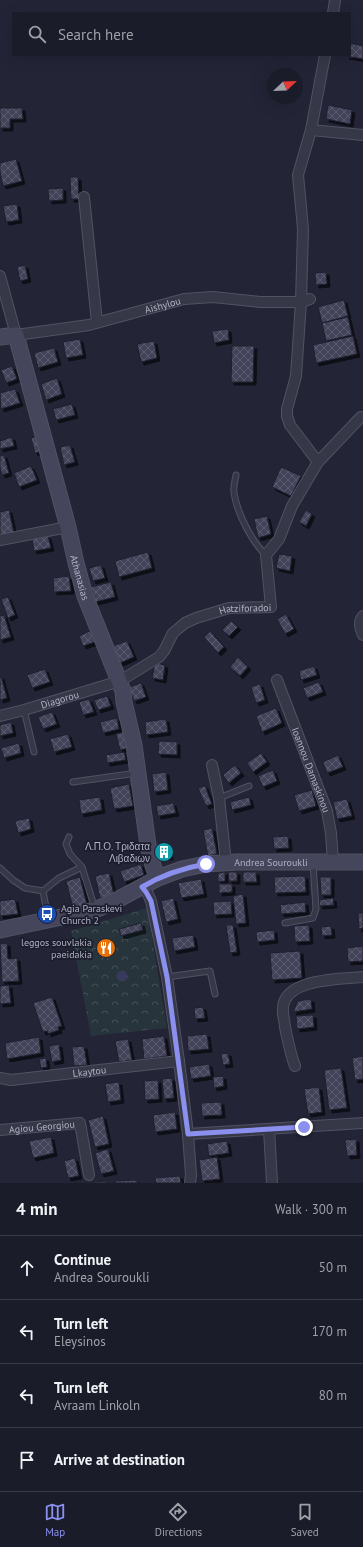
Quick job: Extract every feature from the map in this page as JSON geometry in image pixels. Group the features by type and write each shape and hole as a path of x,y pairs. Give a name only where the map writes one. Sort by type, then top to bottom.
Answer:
{"street":[{"path":"333,12 335,0"},
{"path":"318,462 290,424 287,416 288,401 296,376 306,300 303,229 298,175 311,130 325,56"},
{"path":"311,130 363,135"},
{"path":"84,197 97,322"},
{"name":"Athanasias","path":"0,276 68,527 85,596 123,691 124,702 132,734 148,845 153,866 158,878"},
{"name":"Aishylou","path":"16,335 97,322 184,299 213,298 260,302 306,300"},
{"path":"0,338 16,335"},
{"path":"266,555 279,539 292,506 318,462 361,417"},
{"path":"0,540 68,527"},
{"name":"Hatziforadoi","path":"120,681 164,651 173,633 185,623 229,608 270,607 266,555"},
{"path":"363,616 360,619 360,628 363,635"},
{"name":"Ioannou Damaskinou","path":"277,680 327,811 331,833 333,862"},
{"name":"Diagorou","path":"0,716 120,681"},
{"path":"212,765 219,798 226,863"},
{"name":"Andrea Souroukli","path":"0,930 95,910 158,878 194,866 237,862 363,862"},
{"path":"142,887 151,901 167,977 188,1134 191,1175 190,1183"},
{"path":"295,1066 289,1050 282,1008 286,999 297,988 310,982 363,977"},
{"name":"Lkaytou","path":"0,1078 11,1080 179,1061"},
{"name":"Agiou Georgiou","path":"0,1130 80,1123 89,1174"},
{"path":"188,1134 363,1123"},
{"path":"268,1129 272,1183"}],"lane":[{"path":"236,475 234,492 239,510 256,543 266,555"},
{"path":"24,710 34,752"},
{"path":"73,782 138,773"},
{"path":"219,798 249,786"},
{"path":"69,838 66,844 70,854 82,867 95,910"},
{"path":"285,923 313,918 316,909 313,862"},
{"path":"0,868 13,880 25,888 43,891 59,878 82,867"},
{"path":"43,891 48,920"},
{"path":"167,977 210,971 215,994"}],"green space":[{"path":"147,908 167,1028 91,1036 71,931"}],"water":[{"path":"122,970 126,972 128,976 126,980 122,982 118,980 116,976 118,972"}],"building":[{"path":"351,43 363,46 363,59 346,56 351,56"},
{"path":"328,105 352,110 350,124 326,119"},
{"path":"0,108 22,108 23,119 10,119 10,128 0,128"},
{"path":"16,159 22,181 3,186 0,163"},
{"path":"70,177 78,177 79,199 71,199"},
{"path":"63,188 63,200 49,201 48,189"},
{"path":"17,204 19,220 6,222 3,206"},
{"path":"25,265 28,279 20,281 17,267"},
{"path":"326,272 327,284 316,285 315,273"},
{"path":"344,300 348,316 322,323 318,307"},
{"path":"348,317 352,335 326,341 322,323"},
{"path":"228,329 229,340 214,343 212,331"},
{"path":"353,336 357,354 316,363 313,345"},
{"path":"80,339 83,355 66,358 63,342"},
{"path":"154,341 157,358 141,362 137,344"},
{"path":"232,346 254,346 253,382 231,382"},
{"path":"54,348 58,362 38,368 34,353"},
{"path":"12,366 17,379 6,383 1,370"},
{"path":"57,378 62,394 46,400 41,384"},
{"path":"15,389 20,403 1,409 0,393"},
{"path":"72,404 75,415 56,420 53,409"},
{"path":"38,436 42,451 35,453 31,438"},
{"path":"12,437 14,446 0,449 0,441"},
{"path":"70,445 75,462 64,465 60,447"},
{"path":"4,455 9,473 2,475 0,468 0,456"},
{"path":"31,466 37,480 19,487 14,473"},
{"path":"281,467 301,476 291,496 272,487"},
{"path":"9,510 14,533 0,536 0,512"},
{"path":"306,510 312,514 306,526 299,522"},
{"path":"267,516 271,534 258,538 254,519"},
{"path":"48,536 51,548 34,551 32,539"},
{"path":"148,552 152,568 119,577 115,561"},
{"path":"279,554 292,556 290,571 276,568"},
{"path":"101,565 105,578 93,581 89,568"},
{"path":"69,576 71,591 54,592 53,578"},
{"path":"111,582 115,597 95,602 91,587"},
{"path":"8,597 15,615 8,618 1,599"},
{"path":"286,614 294,629 285,634 277,619"},
{"path":"4,615 11,637 0,640 0,616"},
{"path":"231,621 238,627 229,636 222,630"},
{"path":"90,631 95,642 83,646 79,636"},
{"path":"210,631 224,647 218,653 204,637"},
{"path":"127,641 134,657 120,663 113,646"},
{"path":"238,657 248,667 240,676 230,667"},
{"path":"155,663 165,665 163,680 152,678"},
{"path":"314,666 317,675 301,680 299,671"},
{"path":"45,669 50,682 32,688 27,675"},
{"path":"1,676 7,698 0,700 0,677"},
{"path":"319,682 323,692 307,698 303,688"},
{"path":"141,683 146,697 134,701 129,687"},
{"path":"260,684 265,700 256,703 251,687"},
{"path":"107,696 111,706 98,710 94,700"},
{"path":"89,699 94,712 83,715 79,702"},
{"path":"276,708 282,723 262,732 256,716"},
{"path":"52,712 57,724 43,729 38,717"},
{"path":"117,718 119,729 103,733 100,722"},
{"path":"166,719 168,732 146,735 145,722"},
{"path":"11,722 13,733 0,736 0,725"},
{"path":"124,732 128,748 120,750 116,734"},
{"path":"68,734 72,747 54,752 50,739"},
{"path":"159,741 177,742 177,755 158,754"},
{"path":"19,743 21,753 4,758 1,748"},
{"path":"124,752 126,760 107,763 106,755"},
{"path":"261,753 267,762 253,772 247,763"},
{"path":"338,755 343,767 327,773 323,762"},
{"path":"235,765 241,773 229,783 223,775"},
{"path":"273,770 277,781 263,787 258,776"},
{"path":"166,772 168,790 154,792 152,774"},
{"path":"129,784 133,806 114,809 110,788"},
{"path":"205,786 212,804 206,806 198,788"},
{"path":"312,790 316,806 299,811 294,795"},
{"path":"100,797 102,810 81,814 79,800"},
{"path":"249,797 251,805 232,810 230,802"},
{"path":"347,799 352,816 337,819 333,802"},
{"path":"173,803 176,813 158,816 156,806"},
{"path":"29,818 31,829 18,833 15,821"},
{"path":"212,828 217,854 208,856 203,830"},
{"path":"288,836 289,848 274,849 273,837"},
{"name":"Λ.Π.Ο. Τριδατα Λιβαδιων","path":"168,845 170,857 161,857 158,847"},
{"path":"141,864 144,875 124,882 120,871"},
{"path":"225,872 225,881 218,882 218,873"},
{"path":"228,872 237,872 237,881 229,881"},
{"path":"243,872 256,872 257,882 243,882"},
{"path":"109,873 114,895 100,898 95,876"},
{"path":"305,876 306,892 275,893 274,877"},
{"path":"80,877 87,905 73,908 66,881"},
{"path":"320,877 331,877 331,895 321,895"},
{"path":"201,879 204,894 181,898 178,883"},
{"path":"219,884 232,884 232,892 219,893"},
{"path":"243,894 246,923 236,924 233,896"},
{"path":"173,898 178,919 166,922 161,901"},
{"path":"333,898 334,905 320,906 319,900"},
{"path":"15,899 18,914 0,916 0,901"},
{"path":"231,901 232,914 214,915 213,902"},
{"path":"305,902 306,912 281,914 280,905"},
{"path":"358,913 363,913 363,928 359,929"},
{"path":"141,923 143,930 121,936 119,929"},
{"path":"226,925 233,925 237,952 230,953"},
{"path":"309,925 310,941 295,942 294,926"},
{"path":"331,926 332,935 322,936 321,927"},
{"path":"274,930 275,940 257,942 256,932"},
{"path":"193,935 195,947 174,951 172,938"},
{"path":"7,943 8,959 17,958 19,981 2,982 0,944"},
{"path":"363,946 363,961 348,962 347,948"},
{"path":"300,951 302,978 272,980 270,953"},
{"path":"9,985 11,1003 0,1004 0,986"},
{"path":"52,997 62,1026 58,1027 59,1030 48,1034 48,1031 43,1032 33,1003"},
{"path":"311,999 312,1009 293,1012 298,1001"},
{"path":"203,1007 205,1018 195,1019 194,1008"},
{"path":"313,1015 314,1027 297,1029 296,1016"},
{"path":"207,1034 209,1049 188,1051 187,1036"},
{"path":"164,1036 167,1056 144,1059 142,1039"},
{"path":"39,1037 41,1053 7,1059 5,1043"},
{"path":"128,1039 132,1060 119,1062 115,1041"},
{"path":"59,1044 61,1060 52,1062 49,1046"},
{"path":"84,1046 87,1065 74,1066 72,1047"},
{"path":"228,1053 230,1064 223,1065 221,1054"},
{"path":"363,1056 363,1079 355,1080 352,1058"},
{"path":"46,1058 47,1067 41,1068 39,1059"},
{"path":"209,1064 211,1076 191,1079 189,1067"},
{"path":"341,1068 347,1108 329,1110 324,1070"},
{"path":"223,1076 224,1086 214,1088 213,1077"},
{"path":"172,1078 174,1098 164,1099 162,1079"},
{"path":"158,1080 159,1099 145,1100 144,1081"},
{"path":"119,1082 121,1100 108,1102 105,1084"},
{"path":"319,1087 322,1112 308,1114 304,1089"},
{"path":"221,1102 222,1115 202,1116 201,1103"},
{"path":"175,1112 177,1129 155,1132 153,1115"},
{"path":"103,1116 109,1144 95,1147 88,1120"},
{"path":"51,1137 54,1153 33,1158 29,1141"},
{"path":"356,1139 357,1155 347,1156 345,1140"},
{"path":"227,1141 229,1153 209,1156 207,1144"},
{"path":"108,1149 114,1171 101,1174 95,1153"},
{"path":"217,1157 220,1179 202,1181 199,1160"},
{"path":"75,1158 79,1176 68,1178 64,1161"},
{"path":"180,1176 181,1183 156,1183 155,1178"},
{"path":"137,1180 137,1183 115,1183 115,1181"},
{"path":"106,1181 106,1183 94,1183 94,1182"}],"place":[{"name":"Λ.Π.Ο. Τριδατα Λιβαδιων","path":"164,852"},
{"name":"Agia Paraskevi Church 2","path":"47,914"},
{"name":"leggos souvlakia paeidakia","path":"106,948"}],"route":[{"path":"206,864 182,869 158,878 142,887 151,901 167,977 188,1134 304,1127"}]}
